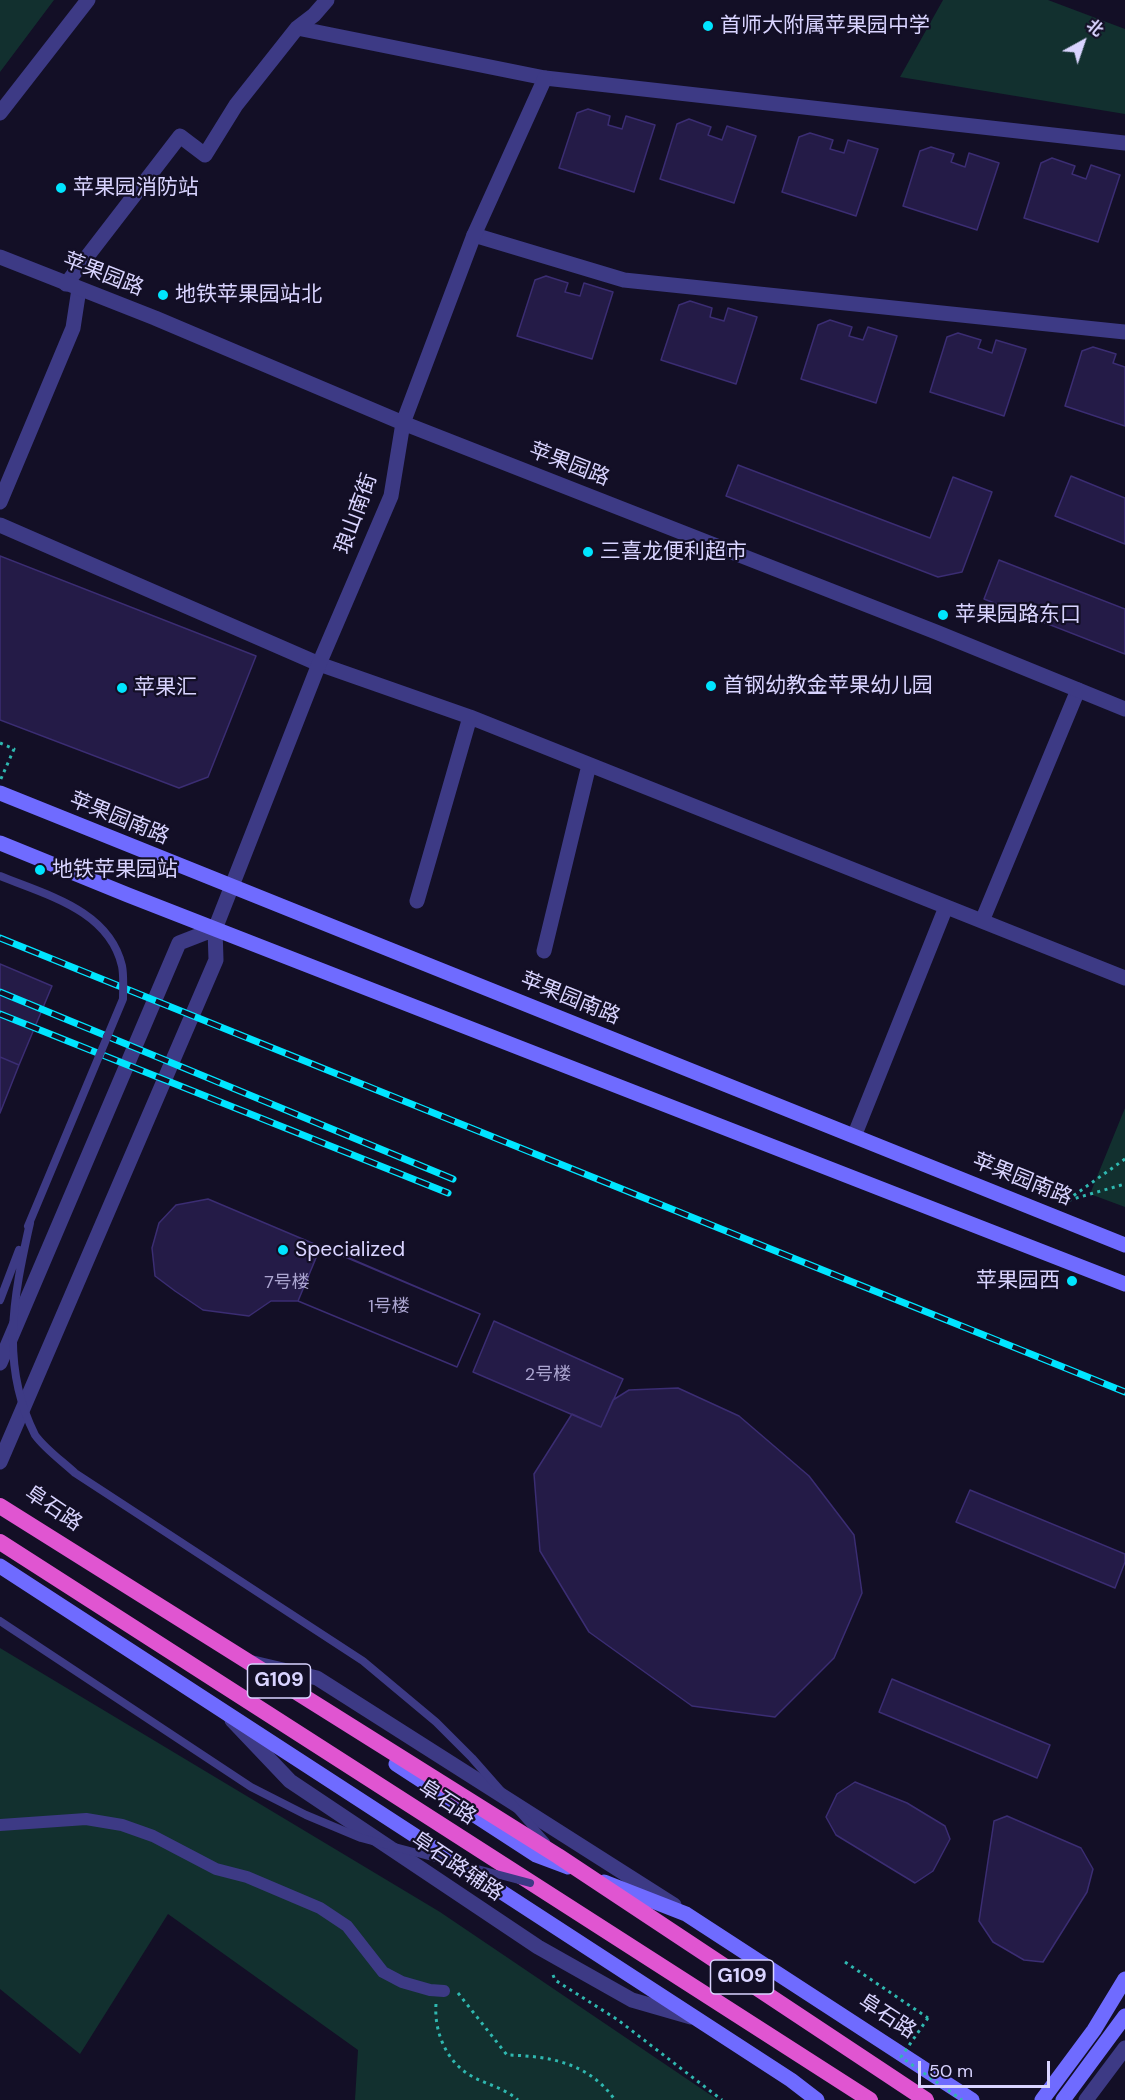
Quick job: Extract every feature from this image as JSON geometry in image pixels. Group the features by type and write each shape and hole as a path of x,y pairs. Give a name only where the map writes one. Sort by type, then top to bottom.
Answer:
{"highway":[{"name":"阜石路","path":"0,1506 558,1856 926,2100"},
{"name":"阜石路","path":"0,1542 870,2100"}],"main road":[{"name":"苹果园南路","path":"0,793 855,1134 1125,1245"},
{"path":"0,843 214,929 1125,1284"},
{"name":"阜石路","path":"0,1501 536,1855 686,1914 972,2100"},
{"path":"0,1566 791,2080 817,2100"},
{"path":"1042,2100 1094,2030 1125,1979"},
{"path":"1063,2100 1125,2016"}],"street":[{"path":"0,114 88,0"},
{"path":"0,502 73,328 72,286 180,136 205,155 236,105 297,28 314,15 327,0"},
{"path":"297,28 545,78 1125,143"},
{"name":"琅山南街","path":"214,929 319,664 391,496 404,423 474,235 545,78"},
{"path":"474,235 624,280 1125,332"},
{"name":"苹果园路","path":"0,257 404,423 1125,709"},
{"path":"0,525 319,664 470,717 1125,978"},
{"path":"982,921 1078,690"},
{"path":"417,902 470,717"},
{"path":"544,951 589,765"},
{"path":"855,1134 946,907"},
{"path":"0,1364 179,943 214,929 216,960 0,1462"},
{"path":"236,1659 317,1677 686,1914"},
{"name":"阜石路辅路","path":"221,1709 290,1781 538,1947 632,2000 696,2018"},
{"path":"0,1825 86,1818 132,1828 216,1869 247,1877 320,1908 347,1926 383,1972 402,1982 430,1990 444,1991"},
{"path":"1086,2100 1125,2048"}],"lane":[{"path":"0,876 81,909 112,942 122,967 123,999 0,1300"},
{"path":"30,1223 4,1334 9,1385 35,1436 75,1473 363,1661 436,1722 472,1758 558,1856"},
{"path":"0,1621 242,1781 306,1815 361,1838 530,1883"}],"path":[{"path":"0,743 14,749 0,781"},
{"path":"1125,1159 1066,1201 1125,1184"},
{"path":"845,1962 928,2018 901,2057 962,2100"},
{"path":"555,1980 618,2020 722,2100"},
{"path":"518,2100 507,2091 466,2073 445,2048 436,2029 437,1996 444,1991 457,1993 507,2055 552,2058 584,2069 607,2089 615,2100"}],"green space":[{"path":"0,0 54,0 0,72"},
{"path":"943,0 1048,0 1125,29 1125,114 900,77"},
{"path":"1125,1108 1125,1207 1090,1194"},
{"path":"0,1648 440,1912 718,2100 355,2100 358,2050 168,1914 80,2054 0,1989"}],"building":[{"path":"588,109 610,116 608,125 622,129 626,116 655,125 634,192 559,168 577,113"},
{"path":"689,119 711,127 708,135 722,140 727,126 756,136 734,203 660,179 677,124"},
{"path":"810,133 833,140 830,149 844,153 848,140 878,149 856,216 782,192 799,137"},
{"path":"931,147 954,154 951,162 965,167 969,153 999,163 977,230 903,206 920,151"},
{"path":"1052,158 1075,166 1072,174 1086,179 1091,165 1120,175 1098,242 1024,218 1041,163"},
{"path":"546,276 568,283 565,292 580,296 584,283 613,292 592,359 517,336 535,280"},
{"path":"690,301 712,308 710,317 724,321 728,308 757,317 736,384 661,360 679,305"},
{"path":"830,320 852,327 849,336 863,340 868,327 897,336 876,403 801,379 818,325"},
{"path":"958,333 981,340 978,348 992,353 996,340 1026,349 1004,416 930,392 947,337"},
{"path":"1093,347 1116,354 1113,363 1125,367 1125,426 1065,406 1082,351"},
{"path":"738,465 930,538 953,477 992,492 962,572 938,577 726,496"},
{"path":"1071,476 1125,498 1125,544 1055,516"},
{"name":"苹果汇","path":"0,556 256,656 208,777 179,788 0,720"},
{"path":"999,560 1125,609 1125,654 984,599"},
{"path":"0,964 52,986 19,1065 0,1057"},
{"path":"0,1057 19,1065 0,1113"},
{"path":"208,1199 480,1314 457,1367 298,1301 271,1301 249,1316 203,1310 155,1276 152,1248 159,1223 176,1205"},
{"path":"321,1246 480,1314 457,1367 298,1301"},
{"path":"494,1321 623,1379 601,1427 473,1372"},
{"path":"678,1388 739,1416 809,1476 854,1535 862,1593 834,1658 775,1717 692,1706 589,1632 540,1551 534,1474 572,1414 601,1427 613,1400 629,1390"},
{"path":"970,1490 1125,1554 1125,1562 1115,1588 956,1522"},
{"path":"892,1679 1050,1745 1037,1778 879,1712"},
{"path":"855,1782 907,1803 945,1826 950,1839 933,1871 915,1883 836,1835 826,1817 837,1794"},
{"path":"1007,1816 1081,1848 1093,1869 1087,1892 1043,1962 1024,1960 993,1942 979,1921 994,1821"}],"railway":[{"path":"0,938 1125,1392"},
{"path":"0,992 453,1179"},
{"path":"0,1014 448,1193"}],"place":[{"name":"首师大附属苹果园中学","path":"708,26"},
{"name":"苹果园消防站","path":"61,188"},
{"name":"地铁苹果园站北","path":"163,295"},
{"name":"三喜龙便利超市","path":"588,552"},
{"name":"苹果园路东口","path":"943,615"},
{"name":"首钢幼教金苹果幼儿园","path":"711,686"},
{"name":"苹果汇","path":"122,688"},
{"name":"地铁苹果园站","path":"40,870"},
{"name":"Specialized","path":"283,1250"},
{"name":"苹果园西","path":"1072,1281"}]}
